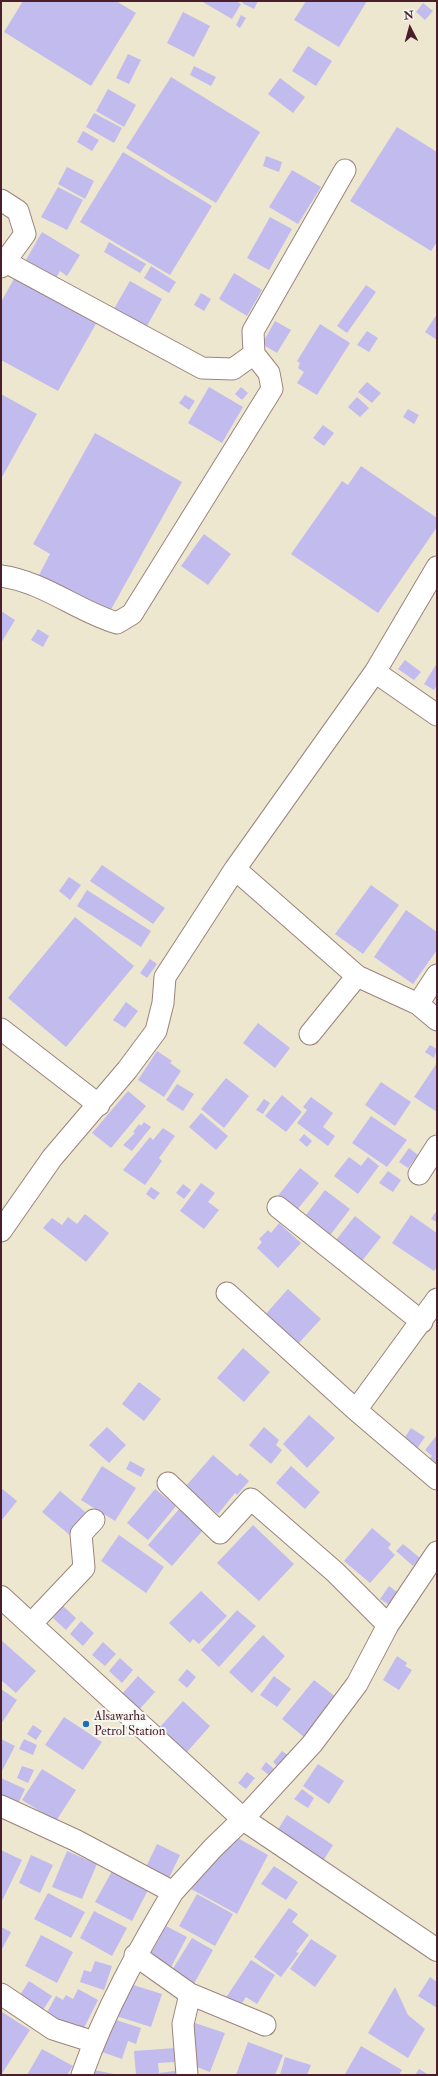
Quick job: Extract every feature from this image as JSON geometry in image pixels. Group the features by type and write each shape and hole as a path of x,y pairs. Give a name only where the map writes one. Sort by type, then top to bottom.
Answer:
{"street":[{"path":"1,576 18,578 108,621 117,623 132,614 272,389 269,373 254,354 254,331 345,170"},
{"path":"1,200 18,211 25,234 3,264 202,368 233,369 254,354"},
{"path":"1,1231 52,1158 128,1070 156,1031 163,1003 165,977 235,869 375,672 437,567"},
{"path":"375,672 437,715"},
{"path":"235,869 356,976 418,1004 437,1020"},
{"path":"418,1004 437,975"},
{"path":"310,1034 356,976"},
{"path":"1,1029 99,1105"},
{"path":"419,1174 437,1146"},
{"path":"278,1207 422,1322"},
{"path":"227,1294 356,1410 437,1479"},
{"path":"356,1410 422,1322 437,1299"},
{"path":"168,1483 220,1533 251,1499 335,1572 388,1625"},
{"path":"31,1624 84,1568 81,1534 94,1520"},
{"path":"82,2075 94,2042 136,1955 174,1892 213,1848 312,1744 357,1684 388,1625 437,1552"},
{"path":"1,1597 243,1818 437,1950"},
{"path":"1,1806 75,1840 174,1892"},
{"path":"136,1955 190,1994 265,2025"},
{"path":"1,1994 53,2029 94,2042"},
{"path":"187,2075 183,2024 190,1994"}],"building":[{"path":"23,1 116,1 136,13 91,86 4,32"},
{"path":"201,1 236,1 241,4 232,19"},
{"path":"243,1 258,1 254,9 242,3"},
{"path":"306,1 367,1 339,47 294,20"},
{"path":"423,3 433,11 425,20 416,12"},
{"path":"183,12 210,26 194,57 167,43"},
{"path":"241,15 246,18 240,28 236,25"},
{"path":"308,46 332,61 316,86 292,71"},
{"path":"128,54 141,60 129,84 116,78"},
{"path":"194,66 216,77 211,86 190,75"},
{"path":"171,77 260,132 216,203 126,148"},
{"path":"280,78 305,97 293,113 268,94"},
{"path":"108,89 136,105 124,127 96,111"},
{"path":"94,113 122,128 114,143 86,127"},
{"path":"397,127 437,152 437,242 431,251 350,201"},
{"path":"83,131 99,140 92,151 77,142"},
{"path":"123,152 212,206 170,275 80,222"},
{"path":"266,156 282,162 279,172 263,166"},
{"path":"67,167 94,181 85,199 58,184"},
{"path":"292,170 321,187 298,224 269,207"},
{"path":"58,187 83,200 67,230 41,217"},
{"path":"270,217 292,229 269,270 247,258"},
{"path":"42,232 80,255 67,276 60,271 53,283 23,265"},
{"path":"109,242 146,264 140,273 104,252"},
{"path":"151,266 176,282 169,293 144,278"},
{"path":"234,273 262,290 247,316 219,299"},
{"path":"15,277 97,322 58,391 1,360 1,302"},
{"path":"130,281 162,299 143,333 111,314"},
{"path":"366,285 376,292 347,333 337,326"},
{"path":"201,293 211,299 204,311 194,305"},
{"path":"437,314 437,340 425,332"},
{"path":"275,321 291,330 277,353 262,344"},
{"path":"320,324 350,343 317,395 297,383 304,372 298,368 300,363 297,361"},
{"path":"367,331 378,338 369,352 357,345"},
{"path":"367,382 381,393 372,403 358,392"},
{"path":"209,387 243,407 222,443 188,423"},
{"path":"241,387 248,393 242,400 235,394"},
{"path":"1,394 37,414 1,479"},
{"path":"185,395 195,401 189,410 179,403"},
{"path":"357,397 369,408 360,417 348,407"},
{"path":"408,409 419,415 414,424 403,417"},
{"path":"323,425 334,433 324,446 313,438"},
{"path":"95,433 182,482 109,613 39,575 50,554 33,544"},
{"path":"361,466 437,518 437,527 378,613 291,554 342,481 348,485"},
{"path":"204,534 231,554 208,585 181,566"},
{"path":"1,611 15,620 1,643"},
{"path":"38,629 49,636 43,647 31,640"},
{"path":"405,660 421,672 414,680 398,669"},
{"path":"437,663 437,685 434,690 424,684"},
{"path":"102,865 165,908 153,924 90,881"},
{"path":"69,877 81,885 70,900 59,891"},
{"path":"371,885 399,905 363,954 335,934"},
{"path":"87,890 151,931 141,947 77,906"},
{"path":"406,910 437,932 437,950 413,984 374,957"},
{"path":"75,917 134,966 66,1047 8,998"},
{"path":"150,959 157,964 147,978 140,973"},
{"path":"126,1002 138,1011 125,1028 113,1020"},
{"path":"258,1023 290,1048 275,1068 243,1043"},
{"path":"430,1045 437,1049 434,1058 425,1052"},
{"path":"157,1051 172,1061 170,1063 181,1071 164,1097 138,1080"},
{"path":"437,1063 437,1112 414,1097"},
{"path":"226,1078 249,1096 224,1128 201,1109"},
{"path":"381,1082 411,1102 395,1126 365,1105"},
{"path":"177,1084 194,1094 183,1111 166,1100"},
{"path":"128,1091 146,1106 111,1148 92,1133"},
{"path":"282,1095 302,1112 286,1132 265,1116"},
{"path":"311,1097 333,1113 323,1127 335,1136 328,1146 297,1123 307,1110 303,1107"},
{"path":"264,1099 270,1103 263,1114 256,1110"},
{"path":"201,1113 228,1136 216,1150 189,1127"},
{"path":"371,1116 407,1140 387,1167 352,1143"},
{"path":"144,1122 151,1127 132,1151 123,1145 135,1133 133,1132 139,1124 141,1126"},
{"path":"163,1128 175,1136 159,1158 162,1161 145,1185 123,1170 150,1137 153,1140"},
{"path":"304,1134 312,1141 307,1147 299,1140"},
{"path":"409,1148 418,1155 408,1168 399,1162"},
{"path":"349,1157 361,1166 368,1157 379,1166 358,1194 334,1176"},
{"path":"300,1168 319,1183 296,1211 277,1197"},
{"path":"388,1171 401,1180 393,1192 379,1183"},
{"path":"201,1183 215,1193 208,1202 219,1210 204,1229 180,1211"},
{"path":"183,1184 191,1190 184,1199 176,1193"},
{"path":"151,1187 160,1193 154,1200 146,1194"},
{"path":"325,1190 350,1209 328,1238 303,1219"},
{"path":"437,1210 437,1222 431,1219"},
{"path":"85,1214 109,1233 86,1262 43,1228 52,1218 62,1225 68,1217 77,1224"},
{"path":"411,1215 437,1233 437,1267 434,1271 392,1243"},
{"path":"355,1216 381,1237 362,1261 336,1240"},
{"path":"279,1223 301,1243 278,1268 257,1248 262,1242 259,1239 268,1230 271,1233"},
{"path":"288,1289 321,1319 297,1345 264,1316"},
{"path":"243,1348 270,1372 244,1402 217,1378"},
{"path":"139,1382 161,1399 144,1421 122,1404"},
{"path":"309,1415 335,1438 307,1468 283,1444"},
{"path":"107,1427 126,1445 109,1463 89,1445"},
{"path":"264,1427 279,1440 276,1445 282,1450 271,1464 249,1445"},
{"path":"411,1428 425,1437 416,1450 403,1440"},
{"path":"437,1435 437,1467 428,1460 432,1456 425,1450"},
{"path":"213,1455 237,1476 240,1473 249,1481 237,1495 235,1493 218,1514 186,1486"},
{"path":"130,1461 145,1469 141,1477 126,1469"},
{"path":"102,1466 136,1488 115,1521 81,1500"},
{"path":"291,1466 320,1492 305,1509 276,1483"},
{"path":"1,1488 17,1501 1,1521"},
{"path":"155,1489 176,1506 148,1540 127,1523"},
{"path":"60,1491 89,1515 71,1536 42,1512"},
{"path":"180,1508 204,1529 172,1566 148,1545"},
{"path":"253,1525 294,1564 259,1601 217,1563"},
{"path":"372,1528 391,1544 388,1548 395,1555 370,1583 344,1561"},
{"path":"119,1535 164,1567 146,1593 101,1561"},
{"path":"403,1544 420,1558 413,1566 396,1551"},
{"path":"389,1586 400,1594 391,1606 380,1599"},
{"path":"201,1591 227,1616 199,1644 193,1639 190,1643 169,1623"},
{"path":"63,1606 76,1618 66,1630 53,1618"},
{"path":"237,1610 256,1626 219,1667 201,1650"},
{"path":"81,1621 94,1633 83,1646 70,1634"},
{"path":"263,1635 285,1656 252,1693 229,1672"},
{"path":"1,1640 36,1671 16,1693 1,1680"},
{"path":"103,1642 116,1654 105,1666 92,1655"},
{"path":"397,1656 407,1663 405,1666 412,1670 399,1690 383,1680"},
{"path":"120,1658 133,1670 122,1683 109,1671"},
{"path":"187,1669 196,1677 187,1688 178,1680"},
{"path":"138,1676 155,1692 138,1711 121,1695"},
{"path":"274,1676 291,1689 277,1707 260,1695"},
{"path":"314,1680 337,1698 304,1737 282,1719"},
{"path":"1,1689 17,1700 1,1724"},
{"path":"183,1701 210,1726 187,1752 160,1727"},
{"path":"64,1717 102,1742 83,1770 45,1745"},
{"path":"33,1725 42,1731 36,1740 27,1734"},
{"path":"1,1739 15,1746 1,1773"},
{"path":"24,1739 37,1745 33,1755 19,1749"},
{"path":"282,1751 289,1756 279,1768 273,1762"},
{"path":"266,1762 274,1769 269,1775 261,1769"},
{"path":"318,1764 344,1781 329,1804 303,1786"},
{"path":"22,1766 34,1770 28,1783 17,1778"},
{"path":"42,1769 76,1790 56,1821 22,1800"},
{"path":"247,1772 255,1778 246,1789 238,1783"},
{"path":"1,1778 25,1789 16,1808 1,1801"},
{"path":"302,1789 314,1798 308,1808 294,1799"},
{"path":"287,1815 333,1845 323,1861 277,1831"},
{"path":"236,1837 268,1855 237,1914 191,1889"},
{"path":"157,1844 180,1855 169,1878 146,1867"},
{"path":"1,1850 22,1860 1,1903"},
{"path":"67,1851 97,1864 82,1899 52,1887"},
{"path":"31,1855 53,1865 40,1893 19,1883"},
{"path":"274,1866 298,1882 286,1900 261,1884"},
{"path":"112,1871 148,1890 132,1921 95,1902"},
{"path":"48,1893 85,1912 71,1938 34,1919"},
{"path":"197,1894 233,1914 215,1946 179,1926"},
{"path":"289,1908 298,1914 292,1922 309,1935 296,1952 299,1953 281,1977 254,1957"},
{"path":"94,1911 127,1928 112,1956 80,1938"},
{"path":"166,1926 187,1937 169,1971 148,1959"},
{"path":"1,1927 11,1932 1,1951"},
{"path":"41,1935 73,1952 57,1983 25,1966"},
{"path":"192,1938 213,1950 192,1987 169,1975"},
{"path":"311,1939 337,1956 315,1987 290,1969"},
{"path":"251,1960 275,1975 257,2004 246,1997 239,2008 225,1999"},
{"path":"95,1961 112,1966 104,1990 80,1982 84,1970 91,1972"},
{"path":"430,1977 437,1982 437,2008 418,1996"},
{"path":"29,1981 52,1996 39,2016 17,2000"},
{"path":"127,1983 162,1994 151,2027 116,2016"},
{"path":"395,1987 408,2015 425,2029 408,2058 368,2033"},
{"path":"78,1989 98,2000 82,2032 46,2014 56,1996 63,2000 66,1995 73,1999"},
{"path":"2,2012 30,2030 1,2075 1,2014"},
{"path":"113,2019 141,2028 136,2044 128,2041 122,2059 102,2052"},
{"path":"195,2023 225,2033 210,2072 197,2067 191,2038"},
{"path":"248,2042 283,2055 275,2075 236,2075"},
{"path":"361,2046 402,2070 399,2075 345,2074"},
{"path":"175,2048 176,2062 158,2063 159,2073 175,2071 175,2075 136,2075 134,2051"},
{"path":"42,2049 73,2066 67,2075 27,2075"},
{"path":"285,2057 311,2065 307,2075 280,2075"},
{"path":"419,2069 429,2075 415,2075"},
{"path":"94,2070 114,2074 114,2075 93,2075"}],"place":[{"name":"Alsawarha Petrol Station","path":"86,1724"}]}
